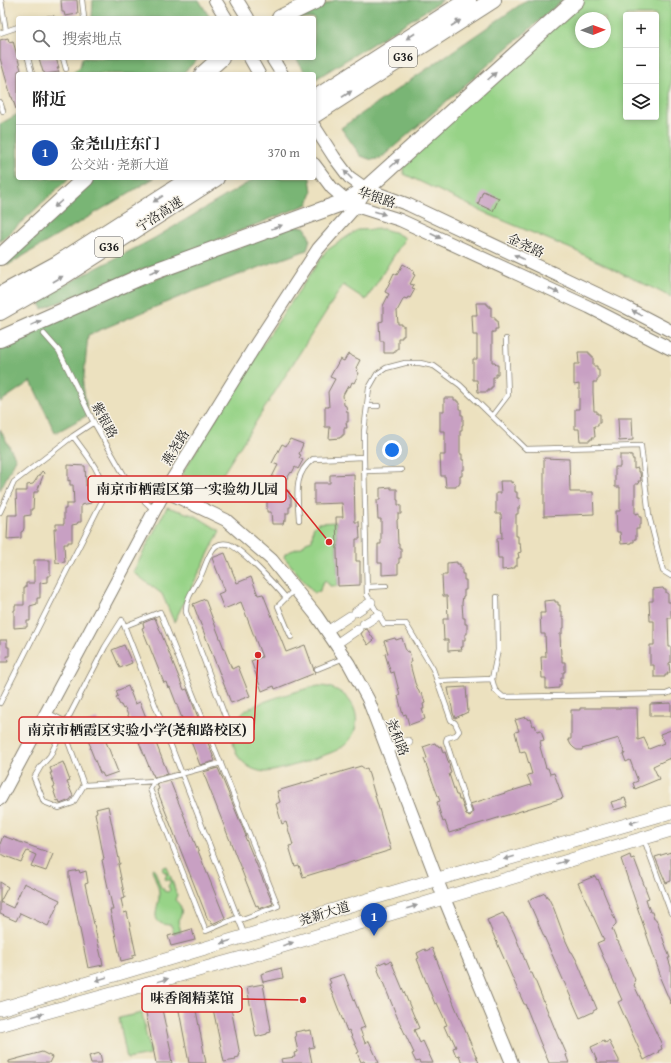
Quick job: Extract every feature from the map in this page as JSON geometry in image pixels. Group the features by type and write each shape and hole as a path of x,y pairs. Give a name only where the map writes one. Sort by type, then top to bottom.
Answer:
{"highway":[{"path":"284,16 317,0"},
{"name":"G36","path":"316,98 468,0"},
{"name":"G36","path":"316,114 493,0"},
{"path":"0,339 147,274 352,204 366,189 576,0"},
{"path":"204,72 219,60"},
{"path":"0,257 84,180"},
{"name":"宁洛高速","path":"0,295 57,264 188,180"},
{"name":"宁洛高速","path":"0,312 65,275 213,180"}],"main road":[{"path":"215,0 225,16"},
{"path":"237,0 247,16"},
{"path":"251,60 257,72"},
{"name":"华银路","path":"316,129 349,177 366,189"},
{"name":"华银路","path":"316,167 332,188 352,204 400,220 589,307 671,349"},
{"name":"金尧路","path":"366,189 423,212 625,307 671,331"},
{"name":"燕尧路","path":"0,799 165,490 258,341 318,249 352,204"},
{"name":"尧和路","path":"165,490 226,520 272,560 316,614 345,658 368,699 444,898 512,1063"},
{"name":"尧新大道","path":"0,1009 438,879 671,812"},
{"name":"尧新大道","path":"0,1025 256,954 671,830"}],"street":[{"path":"327,630 371,602"},
{"path":"336,644 379,614"},
{"path":"388,749 408,742"}],"lane":[{"path":"1,0 6,31"},
{"path":"82,0 84,16"},
{"path":"0,33 16,28"},
{"path":"28,60 32,72"},
{"path":"64,60 66,69"},
{"path":"0,102 3,111"},
{"name":"紫银路","path":"44,334 59,351 94,422 132,489 154,510"},
{"path":"492,416 508,395 506,338"},
{"path":"469,812 446,741 447,738 456,735 459,731 455,723 451,720 433,669 406,624 384,624 367,595 364,432 370,388 378,374 386,368 405,363 420,363 434,366 460,385 526,450 641,446 649,516 663,571 671,576"},
{"path":"367,406 378,406"},
{"path":"0,512 14,482 73,436 94,422"},
{"path":"0,703 105,495 104,486 96,467 73,436"},
{"path":"299,520 298,479 303,468 308,463 313,459 364,457"},
{"path":"365,471 401,470"},
{"path":"231,732 186,612 186,602 200,577 212,550 216,546 226,543 233,546 275,584 286,598"},
{"path":"367,587 386,586"},
{"path":"291,637 278,606 296,589"},
{"path":"497,597 498,650 492,679 495,690 503,697 666,694 671,692"},
{"path":"124,626 160,612 278,906 206,931 150,789 155,781"},
{"path":"84,785 73,803 59,808 44,802 34,778 41,766 50,756 105,647 122,620 246,936"},
{"path":"317,669 345,658"},
{"path":"437,681 492,679"},
{"path":"46,712 66,722"},
{"path":"61,732 65,733 84,785"},
{"path":"84,785 155,781 221,763"},
{"path":"644,838 671,912"}],"green space":[{"path":"93,0 199,0 209,16 92,16"},
{"path":"335,0 443,0 316,79 316,72 305,72 297,60 316,60 316,16 299,16"},
{"path":"527,0 563,0 381,158 372,160 361,156 341,128"},
{"path":"583,0 671,0 671,297 576,251 490,215 404,174 403,167 406,157"},
{"path":"82,60 197,60 184,72 74,72 80,67"},
{"path":"16,115 16,180 67,180 0,242 0,124"},
{"path":"89,180 151,180 8,265 3,256"},
{"path":"253,180 310,180 312,192 308,204 42,309 39,298 153,239"},
{"path":"295,226 305,227 310,239 307,250 189,293 88,335 83,386 88,415 55,433 31,381 0,402 0,345 95,302"},
{"path":"383,229 394,232 405,238 366,300 343,285 210,494 182,474 248,366 326,251 357,230"},
{"path":"0,429 16,459 0,490"},
{"path":"167,507 196,516 220,531 174,622 162,594 133,572"},
{"path":"336,522 338,586 330,586 325,580 320,591 314,593 284,557 288,552 302,547 306,542 312,540 313,528 318,523"},
{"path":"319,686 329,687 339,691 352,704 356,713 356,722 354,731 346,744 337,750 322,756 290,767 265,772 248,766 241,760 234,748 233,734 238,720 245,711 280,696"},
{"path":"167,866 177,895 175,900 181,907 181,916 178,921 181,932 174,934 171,925 163,924 156,918 159,891 152,869 154,868 161,888 168,892 170,890 168,886 170,880 165,879 167,873 162,869"},
{"path":"142,1013 150,1055 127,1059 119,1018"}],"building":[{"path":"61,0 77,0 78,14 65,16 64,12 62,12"},
{"path":"8,38 9,42 13,41 16,52 16,60 18,60 21,70 16,72 16,109 0,58 0,40"},
{"path":"40,60 57,60 59,72 43,72"},
{"path":"483,191 499,198 493,211 478,204"},
{"path":"403,264 414,271 413,274 415,275 410,284 414,285 412,288 415,289 410,298 404,298 397,311 398,324 402,324 402,326 404,326 404,336 402,336 402,338 398,338 398,349 396,349 396,352 394,353 384,353 384,341 380,341 379,322 383,321 383,306 389,294 385,292 394,273 397,275"},
{"path":"476,303 487,303 489,307 491,307 491,317 495,317 495,320 497,320 498,329 495,329 495,332 492,332 492,362 495,362 496,365 498,365 498,374 496,374 496,377 493,377 493,387 491,387 491,390 488,390 488,392 478,392 477,380 473,380 473,359 477,359 477,335 473,335 472,315 477,315"},
{"path":"578,352 589,352 591,356 593,356 593,366 597,366 597,370 599,370 599,379 597,379 597,382 593,382 593,392 594,411 597,411 597,414 600,414 600,423 598,423 598,426 594,426 595,437 592,437 593,439 590,439 590,441 580,441 579,429 575,429 575,409 579,409 579,384 574,385 574,364 579,364"},
{"path":"348,354 360,360 356,368 358,369 357,372 359,373 354,383 352,382 350,387 348,386 343,395 344,405 346,406 348,412 348,422 346,422 347,428 344,428 344,435 342,435 342,437 329,439 330,427 325,427 325,407 329,407 328,392 335,379 330,377 340,359 344,361"},
{"path":"444,398 454,398 454,400 457,400 457,402 459,402 459,409 461,409 461,415 463,415 462,431 460,431 460,454 462,454 462,460 464,460 464,470 462,470 462,476 460,476 460,483 459,485 456,485 456,487 446,487 445,476 441,476 440,455 445,455 445,431 440,431 440,411 444,411"},
{"path":"618,418 632,418 633,440 619,441"},
{"path":"290,439 303,444 299,458 303,460 298,469 295,467 286,480 286,491 289,491 289,497 291,497 291,507 289,507 289,513 286,513 286,520 284,520 283,524 272,524 271,512 267,512 267,492 271,492 271,479 278,465 272,463 282,444 286,446"},
{"path":"620,455 632,456 632,459 634,459 634,469 638,468 641,481 638,481 639,484 635,484 635,514 639,513 639,517 641,517 641,525 639,525 639,529 636,529 636,539 634,539 634,542 621,544 620,532 617,532 616,511 620,511 620,487 615,487 615,467 620,467"},
{"path":"544,458 569,459 570,492 593,492 594,514 544,516"},
{"path":"68,465 85,466 86,486 90,485 91,503 81,505 81,522 72,525 72,542 64,544 65,562 56,563 54,529 56,529 56,524 64,524 64,509 66,509 66,504 74,504 73,485 70,485 70,480 68,481"},
{"path":"42,471 44,473 38,492 34,492 33,509 31,509 31,515 24,516 24,528 21,532 21,538 7,539 8,515 17,515 16,491 27,491 27,485 33,484"},
{"path":"354,474 355,522 359,522 360,539 356,539 356,561 360,561 360,585 338,586 336,517 343,517 342,503 314,504 314,483 330,483 330,475"},
{"path":"500,481 513,482 515,485 515,492 517,492 517,498 519,498 520,508 518,508 518,514 516,514 516,536 518,536 518,543 520,543 521,552 518,553 519,558 517,558 517,566 515,566 515,568 502,570 502,558 498,558 497,538 502,538 501,514 496,514 496,493 501,493"},
{"path":"391,487 391,489 397,489 398,505 401,505 401,514 398,514 397,520 398,544 399,548 401,548 401,558 399,558 398,563 398,574 382,575 382,563 378,563 378,544 381,544 381,519 378,519 377,500 380,500 380,488"},
{"path":"225,553 237,583 251,577 258,595 263,594 286,652 305,645 315,673 275,689 274,686 262,691 251,661 262,657 241,602 224,609 218,594 225,591 212,558"},
{"path":"34,560 50,560 50,576 47,576 47,582 40,583 40,598 37,598 37,604 30,606 30,621 27,621 27,627 14,628 15,605 24,605 24,587 26,587 26,583 34,583"},
{"path":"457,562 457,564 460,564 460,567 462,567 462,574 464,574 464,580 466,580 466,590 464,590 462,603 463,618 465,618 465,624 467,624 467,634 465,634 465,640 463,640 463,647 461,647 462,650 448,651 448,640 444,640 443,619 448,619 447,596 443,596 442,575 447,575 447,563"},
{"path":"663,588 666,590 666,593 668,593 668,602 671,602 671,618 668,618 669,647 671,647 671,662 669,663 670,673 667,673 668,675 665,675 665,677 654,677 654,665 650,665 650,645 654,645 654,621 650,621 649,601 653,601 653,589"},
{"path":"205,599 232,669 238,666 250,696 231,703 193,604"},
{"path":"555,600 555,602 558,602 558,605 560,605 560,612 562,612 562,618 564,618 564,628 562,628 562,634 560,634 561,656 562,662 565,662 565,672 563,672 563,678 561,678 561,685 559,685 559,688 546,689 546,678 542,678 541,657 546,657 545,634 541,634 540,613 545,613 544,601"},
{"path":"155,618 184,690 187,689 215,761 200,765 170,687 168,688 166,682 164,683 142,628 144,627 143,623"},
{"path":"367,629 374,640 368,645 361,634"},
{"path":"395,638 396,640 402,638 407,652 409,651 415,683 420,694 422,693 425,703 423,704 424,709 422,709 425,719 409,725 406,714 403,715 394,672 391,673 385,654 388,653 384,641"},
{"path":"0,640 7,640 7,647 9,647 9,656 7,656 8,662 0,662"},
{"path":"124,645 132,663 120,668 112,650"},
{"path":"128,686 135,704 140,702 168,774 154,777 125,708 123,709 116,697 118,696 116,691"},
{"path":"466,687 468,712 455,718 448,688"},
{"path":"671,703 671,716 650,716 650,704"},
{"path":"580,708 637,708 638,740 644,738 649,749 664,743 660,734 671,730 671,760 670,758 653,766 659,779 635,789 633,783 638,781 630,760 626,762 623,754 625,754 619,738 582,750 577,750 574,748 568,739 571,739 571,710 580,710"},
{"path":"526,717 529,720 531,719 533,726 535,725 537,731 541,730 544,740 540,741 540,747 546,768 548,768 550,774 554,773 563,798 449,833 445,821 443,822 438,806 437,802 440,801 424,759 427,758 423,747 435,743 439,747 441,746 443,753 445,752 450,767 451,773 449,774 456,795 458,795 459,800 461,800 466,814 470,816 473,812 470,804 531,785 527,775 532,774 525,751 520,752 515,732 519,731 515,720"},
{"path":"97,719 118,772 104,777 102,773 100,773 83,730 85,729 83,724"},
{"path":"63,762 70,781 67,782 73,796 70,800 60,804 59,800 57,801 54,792 53,787 55,786 50,773 52,773 50,768"},
{"path":"361,766 365,769 367,768 391,850 303,877 299,865 295,866 289,846 293,845 286,822 282,824 276,804 280,802 277,791"},
{"path":"218,768 273,904 259,909 258,905 256,906 247,884 203,772"},
{"path":"170,781 225,918 212,924 210,920 208,920 157,790 159,789 157,784"},
{"path":"625,798 628,806 614,810 611,802"},
{"path":"108,806 120,864 118,864 125,898 121,899 124,913 127,912 136,954 133,955 133,958 121,961 110,910 113,910 102,860 104,859 95,813 97,812 96,809"},
{"path":"3,836 53,854 46,871 31,866 36,855 27,851 21,862 0,854 0,844"},
{"path":"671,852 671,881 666,883 655,857"},
{"path":"630,855 631,859 634,858 649,898 646,899 650,912 652,912 654,919 656,919 670,958 668,958 671,967 671,1004 660,978 661,977 621,859"},
{"path":"79,870 80,873 86,871 88,883 85,884 103,965 88,968 69,877 69,872"},
{"path":"595,876 597,880 598,879 616,922 616,925 612,929 635,980 634,985 662,1045 662,1049 658,1051 659,1052 644,1060 618,1002 622,1000 597,943 604,940 578,883"},
{"path":"0,882 8,887 0,902"},
{"path":"24,883 60,900 48,926 20,913 16,921 0,914 0,902 13,908"},
{"path":"545,893 554,909 565,939 577,961 597,1009 580,1018 528,900"},
{"path":"503,913 514,933 530,973 532,973 569,1063 549,1063 525,1004 487,920"},
{"path":"192,929 195,940 171,946 168,936"},
{"path":"432,948 479,1063 462,1063 459,1055 456,1056 453,1048 456,1047 450,1034 448,1035 444,1026 447,1025 437,1003 435,1004 417,959 419,958 417,953 425,949 426,951"},
{"path":"386,961 386,963 391,961 419,1028 414,1030 420,1043 423,1041 433,1063 416,1062 412,1054 414,1053 378,970 377,965"},
{"path":"281,968 283,978 263,982 261,974"},
{"path":"344,974 365,1027 360,1029 365,1043 369,1041 379,1063 361,1062 357,1053 359,1052 349,1030 347,1031 329,984 331,983 329,979"},
{"path":"263,984 271,1032 256,1037 247,987"},
{"path":"225,991 232,1013 240,1055 239,1057 235,1058 236,1060 224,1062 210,994"},
{"path":"191,998 193,1006 195,1005 206,1063 189,1063 177,1000"},
{"path":"160,1000 171,1051 172,1063 156,1063 144,1003"},
{"path":"311,1030 314,1047 309,1048 312,1063 282,1063 281,1059 295,1057 294,1053 298,1052 295,1032"},
{"path":"604,1041 605,1043 609,1041 619,1060 619,1063 598,1063 591,1047"},
{"path":"42,1052 52,1057 49,1063 9,1063 9,1061"},
{"path":"100,1053 102,1063 91,1063 89,1056"}],"place":[{"name":"南京市栖霞区第一实验幼儿园","path":"329,542"},
{"name":"南京市栖霞区实验小学(尧和路校区)","path":"258,655"},
{"name":"金尧山庄东门","path":"374,936"},
{"name":"味香阁精菜馆","path":"303,1000"}]}
